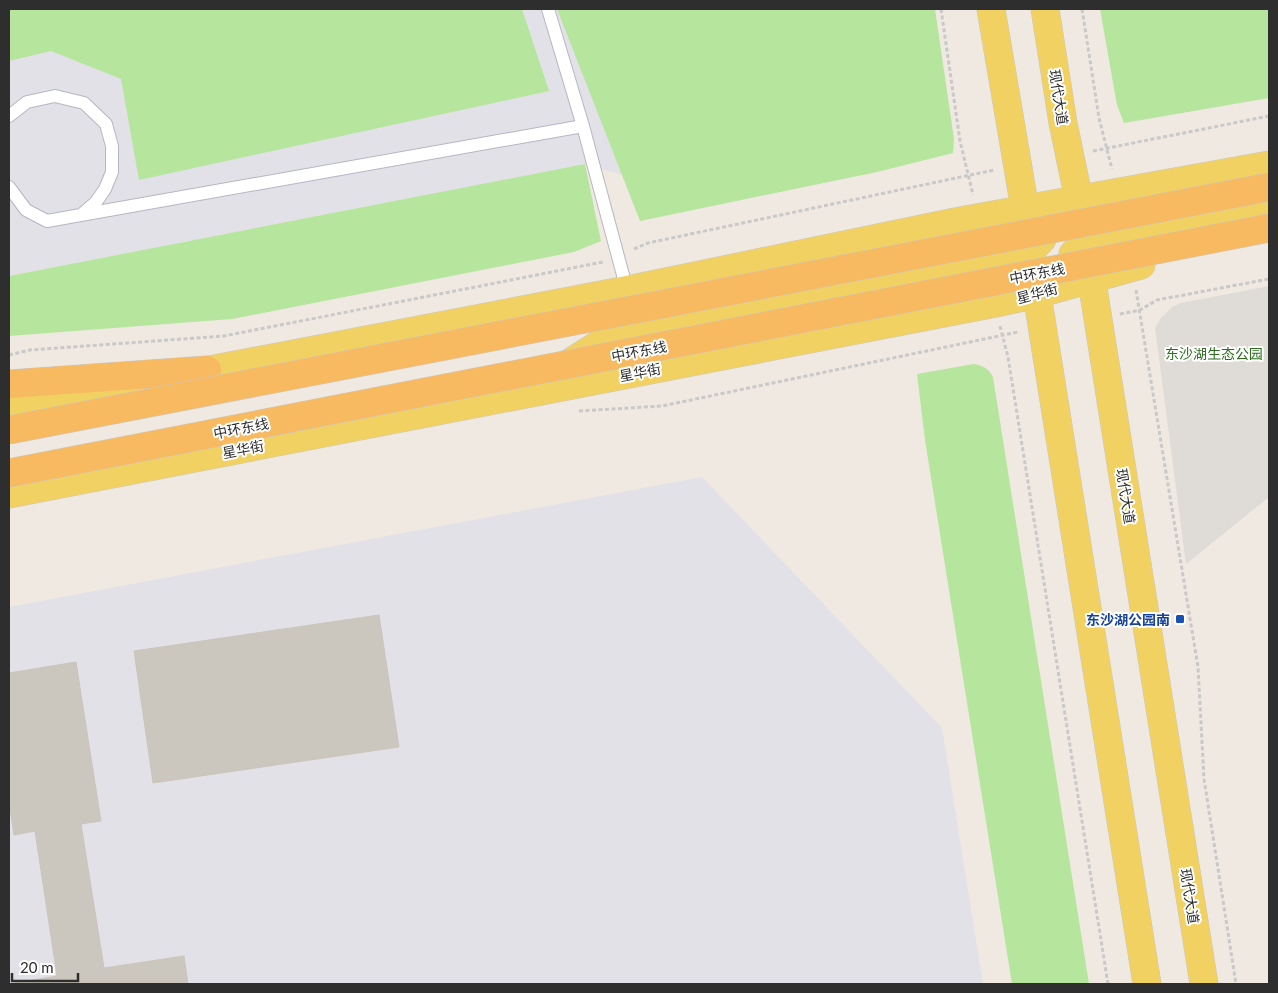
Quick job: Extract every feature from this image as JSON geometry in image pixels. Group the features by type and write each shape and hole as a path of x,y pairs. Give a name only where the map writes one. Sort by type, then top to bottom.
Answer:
{"highway":[{"path":"9,430 1269,189"},
{"name":"中环东线","path":"9,473 1269,228"},
{"path":"9,384 207,370"}],"main road":[{"path":"991,9 1026,209 1037,294 1147,984"},
{"name":"现代大道","path":"1045,9 1063,123 1086,241 1204,984"},
{"path":"9,408 627,290 979,218 1269,165"},
{"path":"1218,212 1269,189"},
{"path":"518,396 618,332 898,280 1031,251 1079,200"},
{"path":"1037,294 1086,241 1269,202"},
{"name":"星华街","path":"9,494 996,303 1037,294 1132,266 1269,239"},
{"path":"803,340 898,280"}],"lane":[{"path":"548,9 583,126 627,290"},
{"path":"9,116 27,102 55,96 84,103 106,124 112,146 112,172 105,189 96,202 81,215"},
{"path":"9,187 26,210 48,221 583,126"}],"path":[{"path":"941,9 960,142 979,218"},
{"path":"1082,9 1099,118 1118,192"},
{"path":"1070,155 1269,116"},
{"path":"9,354 30,350 224,336 598,264 648,243 1017,165"},
{"path":"1132,266 1198,667 1204,779 1236,984"},
{"path":"1097,318 1140,310 1157,300 1269,280"},
{"path":"996,303 1010,367 1108,984"},
{"path":"576,411 662,406 1043,328"}],"shaded area":[{"path":"9,9 825,9 622,175 585,164 9,276"},
{"name":"东沙湖生态公园","path":"1269,286 1269,497 1186,564 1155,328 1161,318 1172,307 1181,303"},
{"path":"702,477 942,728 983,984 9,984 9,607"}],"green space":[{"path":"9,9 522,9 549,91 139,180 121,79 51,51 9,61"},
{"path":"557,9 935,9 954,139 953,153 877,172 640,221"},
{"path":"1100,9 1269,9 1269,98 1124,123 1117,105"},
{"path":"585,164 601,241 574,252 232,319 9,336 9,276"},
{"path":"974,364 986,368 993,377 1089,984 1012,984 925,440 917,374"}],"building":[{"path":"379,615 399,747 153,783 134,651"},
{"path":"76,662 101,821 81,824 104,968 184,956 188,984 9,984 57,976 35,831 14,835 9,801 9,673"}],"place":[{"name":"东沙湖公园南","path":"1180,619"}]}
